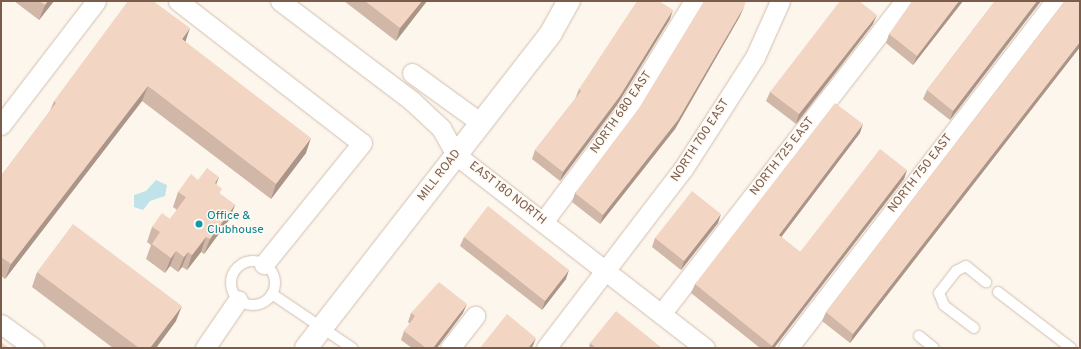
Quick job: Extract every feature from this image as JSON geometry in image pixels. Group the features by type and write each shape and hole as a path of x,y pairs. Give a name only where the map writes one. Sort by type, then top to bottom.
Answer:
{"main road":[{"name":"MILL ROAD","path":"306,348 551,33 568,1"}],"street":[{"path":"1,125 96,1"},
{"path":"178,1 362,143 264,264"},
{"name":"EAST 180 NORTH","path":"280,1 412,101 440,128 456,155 705,348"},
{"name":"NORTH 680 EAST","path":"543,222 626,111 694,1"},
{"name":"NORTH 700 EAST","path":"546,348 683,170 755,56 780,1"},
{"name":"NORTH 725 EAST","path":"661,314 905,1"},
{"name":"NORTH 750 EAST","path":"788,348 1055,1"},
{"path":"412,73 481,123"},
{"path":"204,348 238,300"},
{"path":"450,348 475,316"},
{"path":"1,324 34,348"}],"lane":[{"path":"248,261 264,264 275,280 272,294 253,305 238,300 230,281 236,268 248,261"},
{"path":"974,328 944,305 939,293 956,271 966,266 986,282"},
{"path":"998,292 1071,348"},
{"path":"272,294 352,348"},
{"path":"919,336 934,348"}],"water":[{"path":"156,180 167,185 165,196 150,201 143,210 134,207 134,195 146,191"}],"building":[{"path":"39,1 48,1 45,5"},
{"path":"128,1 153,1 190,28 182,39 311,138 276,184 148,86 11,264 1,257 1,176 56,103 54,101"},
{"path":"365,1 422,1 400,28"},
{"path":"637,1 659,1 673,10 620,96 563,172 535,150 581,91 579,89"},
{"path":"704,1 746,1 744,7 678,120 603,215 575,193 639,108"},
{"path":"840,1 859,1 877,15 799,114 770,92"},
{"path":"912,1 959,1 917,56 889,34"},
{"path":"995,1 1037,1 953,111 927,90"},
{"path":"1065,1 1080,1 1080,42 853,334 826,312"},
{"path":"835,103 863,124 779,235 800,252 880,149 907,170 772,346 695,284"},
{"name":"Office & Clubhouse","path":"207,168 219,177 215,183 222,189 219,193 235,205 210,239 206,237 192,255 188,252 184,257 176,251 171,258 152,244 160,232 152,227 162,213 170,219 186,197 178,192 191,174 198,180"},
{"path":"692,191 721,214 684,261 655,238"},
{"path":"488,206 569,270 545,301 464,237"},
{"path":"73,224 182,306 150,348 139,348 37,272"},
{"path":"439,282 467,304 433,348 426,348 404,331 415,316 411,313"},
{"path":"616,311 662,348 596,348 590,343"},
{"path":"507,314 536,338 528,348 480,348"},
{"path":"1,342 9,348 1,348"}],"place":[{"name":"Office & Clubhouse","path":"199,224"}]}
